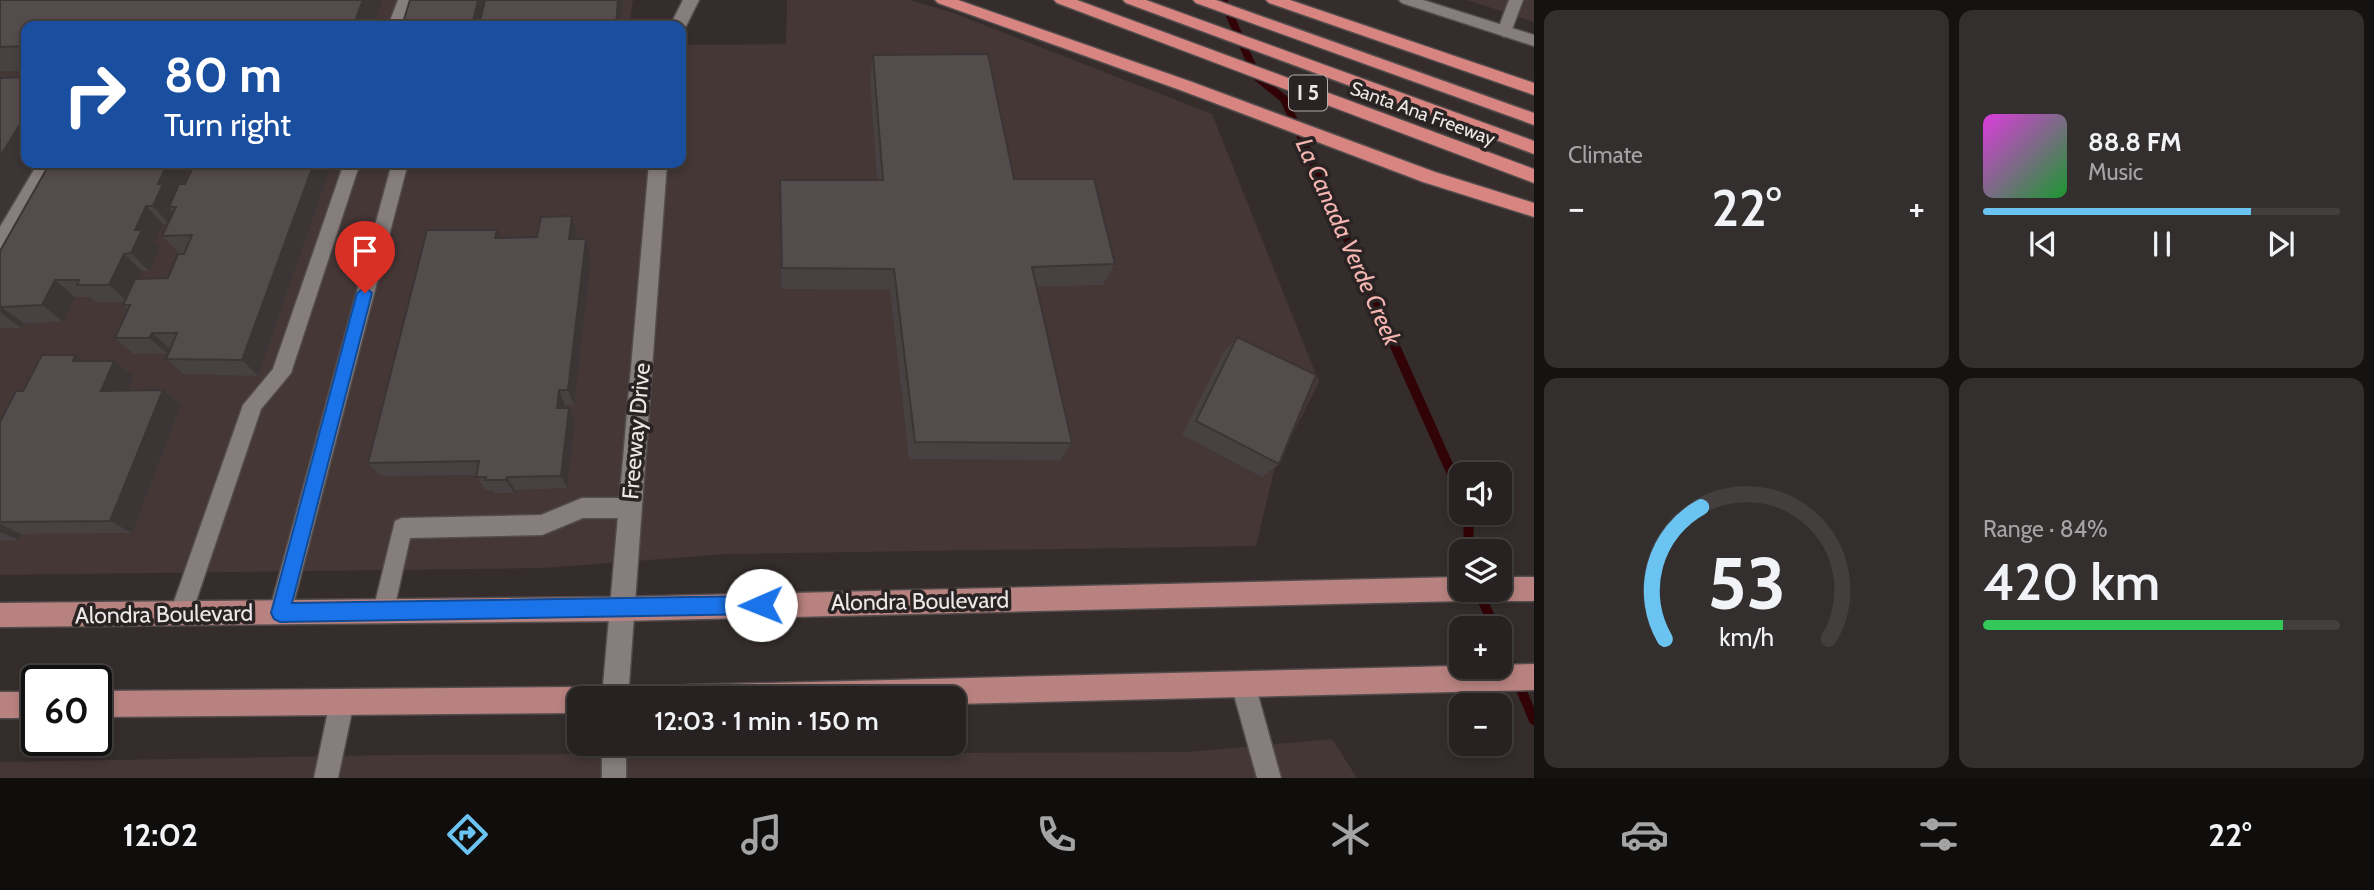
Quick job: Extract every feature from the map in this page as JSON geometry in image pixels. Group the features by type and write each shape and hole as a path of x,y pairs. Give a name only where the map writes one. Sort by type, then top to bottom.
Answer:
{"highway":[{"path":"943,0 1186,86 1429,177 1534,210"},
{"name":"Santa Ana Freeway","path":"1062,0 1534,176"},
{"path":"1131,0 1200,23 1534,148"},
{"path":"1201,0 1534,119"},
{"path":"1274,0 1534,89"}],"main road":[{"name":"Alondra Boulevard","path":"0,615 622,609 1449,589"},
{"path":"1512,589 1534,589"},
{"path":"966,691 1534,677"},
{"path":"112,704 567,700"},
{"path":"0,705 21,705"}],"street":[{"path":"680,21 691,0"},
{"path":"1407,0 1534,41"},
{"name":"Freeway Drive","path":"616,686 658,168"}],"lane":[{"path":"398,21 405,0"},
{"path":"1504,32 1516,0"},
{"path":"0,243 44,168"},
{"path":"181,613 253,405 281,373 350,168"},
{"path":"280,613 399,168"},
{"path":"384,611 402,528 542,525 582,508 630,508"},
{"path":"1243,684 1269,778"},
{"path":"326,778 342,702"},
{"path":"614,756 614,778"}],"shaded area":[{"path":"0,0 633,0 630,21 21,21 21,168 686,168 686,45 786,44 787,0 909,0 951,12 1212,114 1319,382 1274,471 1256,546 728,554 544,568 0,575"},
{"path":"1467,0 1534,0 1534,22"},
{"path":"1332,739 1357,778 0,778 0,762 392,755 966,756 966,753 1187,752"}],"building":[{"path":"0,0 363,0 355,21 21,21 21,46 0,47"},
{"path":"410,0 478,0 473,21 404,21"},
{"path":"485,0 618,0 616,21 480,21"},
{"path":"988,54 1014,179 1094,179 1115,264 1032,267 1072,443 915,442 894,269 782,268 780,180 883,180 873,55"},
{"path":"21,77 21,122 0,157 0,78"},
{"path":"47,168 166,168 158,184 163,184 153,206 146,206 135,230 142,230 131,253 124,254 109,285 77,285 79,280 55,280 42,305 0,309 0,251"},
{"path":"193,168 312,168 242,360 166,359 177,333 152,333 149,338 115,338 130,305 123,305 135,279 168,278 178,254 184,254 192,235 162,236 176,207 169,207 179,184 185,184"},
{"path":"572,216 569,239 586,239 568,390 559,390 557,408 569,408 561,476 485,480 486,477 476,477 479,461 368,463 427,230 497,230 495,238 537,237 541,217"},
{"path":"1237,337 1316,375 1279,464 1196,421"},
{"path":"42,355 75,355 73,361 114,361 101,391 163,390 110,521 0,522 0,422 16,391 23,391"}],"waterway":[{"name":"La Canada Verde Creek","path":"1223,0 1257,77 1284,99 1391,337"},
{"name":"La Canada Verde Creek","path":"1390,335 1449,467"},
{"name":"La Canada Verde Creek","path":"1468,539 1469,525"},
{"name":"La Canada Verde Creek","path":"1483,602 1490,616"},
{"name":"La Canada Verde Creek","path":"1512,668 1534,720"}],"route":[{"path":"365,293 280,613 761,605"}]}
